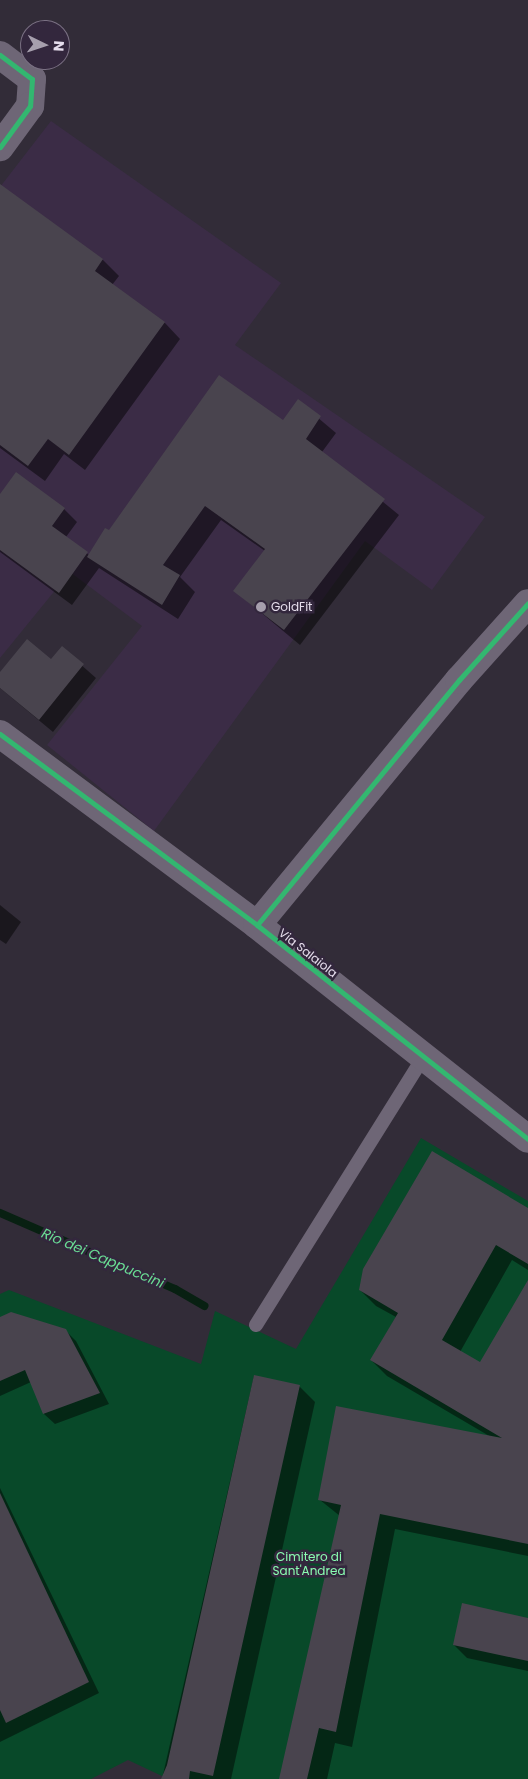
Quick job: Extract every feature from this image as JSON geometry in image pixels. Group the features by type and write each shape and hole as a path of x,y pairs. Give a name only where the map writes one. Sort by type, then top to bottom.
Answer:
{"street":[{"path":"0,55 32,79 30,106 0,147"},
{"path":"257,925 459,680 528,603"},
{"name":"Via Salaiola","path":"0,734 257,925 528,1139"}],"lane":[{"path":"256,1325 424,1056"}],"shaded area":[{"path":"51,121 281,283 235,345 485,517 432,590 365,541 154,831 47,745 142,626 70,572 0,658 0,187"}],"green space":[{"name":"Cimitero di Sant'Andrea","path":"421,1138 528,1201 528,1779 162,1779 162,1776 128,1760 91,1779 0,1779 0,1294 9,1290 201,1364 215,1311 296,1349"}],"building":[{"path":"0,184 103,259 95,271 165,322 69,455 48,439 28,466 0,445"},
{"path":"219,375 283,420 298,399 321,416 306,439 385,499 284,630 233,591 265,549 205,506 163,565 180,575 162,605 87,557 105,528 109,530"},
{"path":"16,472 65,508 52,526 88,552 59,593 0,550 0,494"},
{"path":"27,639 51,659 62,646 84,664 39,720 0,688 0,672"},
{"path":"432,1151 528,1208 528,1264 496,1245 442,1340 480,1362 528,1280 528,1544 380,1514 336,1732 319,1728 307,1779 279,1779 341,1505 318,1500 336,1406 502,1438 370,1360 398,1313 359,1290 363,1269"},
{"path":"11,1312 66,1329 100,1393 43,1414 25,1370 0,1381 0,1317"},
{"path":"254,1375 300,1385 213,1776 190,1771 189,1779 161,1779 167,1765"},
{"path":"0,1493 89,1682 6,1723 0,1710"},
{"path":"462,1603 528,1618 528,1661 453,1645"}],"waterway":[{"name":"Rio dei Cappuccini","path":"0,1213 175,1289 205,1306"}],"cycle path":[{"path":"0,55 32,79 30,106 0,147"},
{"path":"257,925 459,680 528,603"},
{"path":"0,734 257,925 528,1139"}],"place":[{"name":"GoldFit","path":"261,607"}]}
